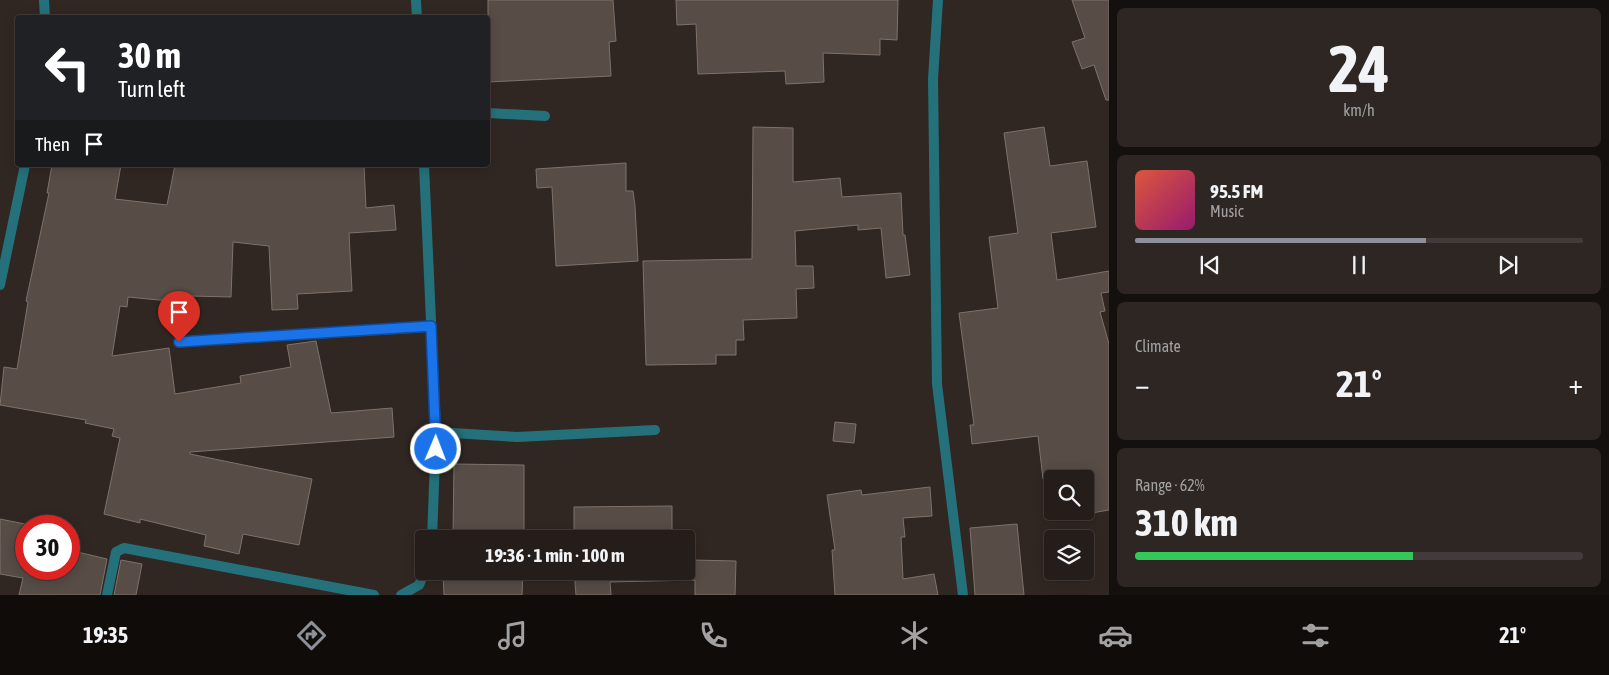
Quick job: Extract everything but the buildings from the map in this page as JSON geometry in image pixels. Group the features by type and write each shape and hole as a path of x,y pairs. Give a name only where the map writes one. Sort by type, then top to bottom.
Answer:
{"street":[{"path":"44,0 45,15"},
{"path":"416,0 417,15"},
{"path":"938,0 933,79 937,384 963,595"},
{"path":"490,113 545,116"},
{"path":"0,285 25,167"},
{"path":"424,167 436,432 432,530"},
{"path":"179,342 431,326"},
{"path":"436,432 517,437 655,430"},
{"path":"107,595 116,552 124,548 374,595"},
{"path":"401,595 419,585 421,580"}],"route":[{"path":"179,342 431,326 436,449"}]}
